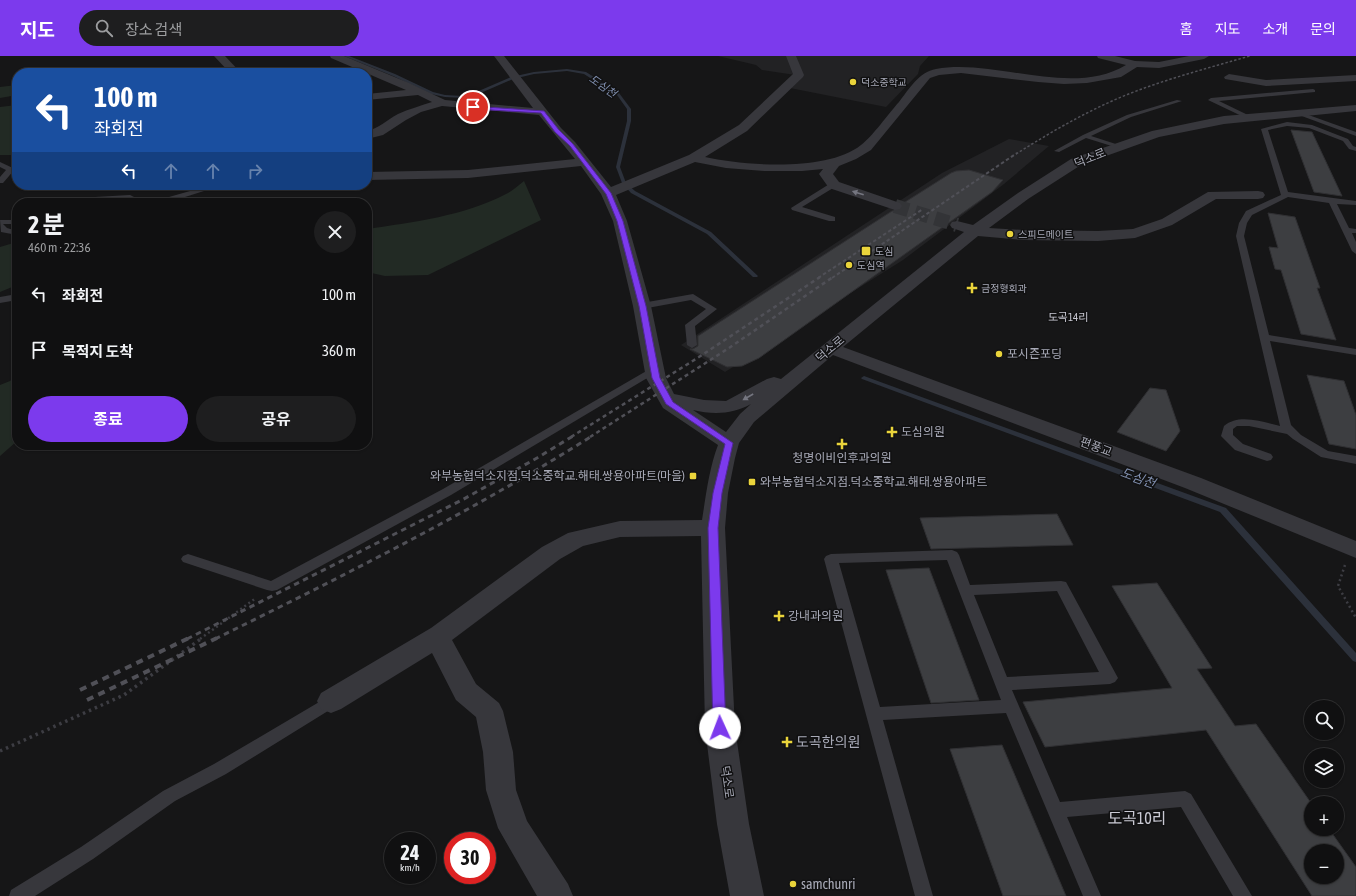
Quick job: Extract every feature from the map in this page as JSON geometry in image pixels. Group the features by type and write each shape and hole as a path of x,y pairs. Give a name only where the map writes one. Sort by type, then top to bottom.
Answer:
{"street":[{"path":"219,56 231,68"},
{"path":"335,56 363,68"},
{"path":"499,56 514,77 608,193 620,221 642,306 656,378 670,404 729,443"},
{"path":"608,193 694,158 743,128 799,74 791,56"},
{"path":"1102,56 1135,64 1159,65 1204,56"},
{"path":"926,76 926,69 934,60"},
{"path":"694,158 712,163 754,166 809,176 834,163 858,154 867,147 926,76 937,72 961,70 1064,81 1087,80 1117,75 1135,64"},
{"path":"372,72 442,103 473,107 542,112"},
{"path":"1230,77 1266,83 1356,78"},
{"path":"372,97 419,92"},
{"path":"372,134 379,132 402,117 417,110 442,103"},
{"name":"덕소로","path":"747,896 733,824 720,728 713,528 717,493 729,443 748,418 966,228 1023,196 1076,162 1156,134 1224,120 1356,108"},
{"path":"372,176 468,174 584,162"},
{"path":"834,163 826,174 834,186"},
{"path":"809,176 807,170 814,176 834,186 895,206"},
{"path":"966,228 1023,235 1098,236 1135,233 1167,222 1213,195 1258,195"},
{"name":"편풍교","path":"830,348 1193,483 1354,549"},
{"path":"667,398 695,405 719,407 735,405 773,383 797,376"},
{"path":"331,701 437,637 551,553 576,539 620,529 713,528"},
{"path":"437,637 466,692 489,711 498,752 501,790 514,828 556,896"}],"lane":[{"path":"1250,118 1211,100 1313,91"},
{"path":"1057,151 1128,116 1179,101"},
{"path":"1301,114 1346,131 1356,133"},
{"path":"1285,194 1264,129 1287,124 1310,126 1346,140 1352,148 1356,149"},
{"path":"1085,136 1120,147"},
{"path":"0,164 11,169 0,181"},
{"path":"832,219 794,208 834,186"},
{"path":"175,198 203,190"},
{"path":"1285,194 1356,203"},
{"path":"1285,194 1286,196 1249,213 1243,223 1240,236 1286,426 1297,437 1325,454 1356,460"},
{"path":"1332,200 1356,251"},
{"path":"0,222 12,222"},
{"path":"0,226 4,230 12,232"},
{"path":"1346,230 1356,232"},
{"path":"0,235 12,234"},
{"path":"642,306 693,296 712,309 690,325 692,344"},
{"path":"0,300 12,298"},
{"path":"1265,337 1356,352"},
{"path":"188,559 272,586 446,492 560,426 654,369"},
{"path":"1267,457 1239,447 1227,436 1228,428 1234,423 1249,423 1291,431"},
{"path":"924,896 830,560 952,555 1011,706 1092,896"},
{"path":"965,590 1061,586 1110,678 1002,684"},
{"path":"18,896 86,853 169,796 220,769 331,701"},
{"path":"874,714 1011,706"},
{"path":"1055,810 1185,799 1243,896"}],"path":[{"path":"1354,549 1338,586 1356,618"},
{"path":"0,751 124,695 272,586"}],"shaded area":[{"name":"덕소중학교","path":"718,56 929,56 920,66 918,74 886,107 790,88 802,76 762,70 756,65"},
{"path":"12,86 12,96 0,98 0,87"},
{"path":"12,106 12,155 0,155 0,107"},
{"name":"도심역","path":"1009,139 1049,146 1004,184 903,260 725,372 681,345 942,173"},
{"path":"524,181 541,220 428,275 385,276 372,273 372,228 403,224 456,213 490,202 513,190"},
{"path":"12,243 12,287 0,292 0,247"},
{"path":"12,379 12,445 0,456 0,385"}],"building":[{"path":"1291,130 1312,132 1342,196 1314,192"},
{"name":"도심역","path":"969,170 1003,180 992,192 759,358 742,366 727,367 690,349 698,346 698,336 892,211 900,210 903,207 902,204 951,173"},
{"path":"1268,213 1295,217 1320,288 1317,288 1336,340 1301,334 1281,270 1275,269 1269,247 1278,248"},
{"path":"1307,375 1344,381 1356,415 1356,449 1329,444"},
{"path":"1150,388 1166,390 1180,431 1166,451 1117,432"},
{"path":"1057,514 1073,545 931,549 920,518"},
{"path":"929,568 979,700 931,703 886,570"},
{"path":"1157,583 1212,668 1197,669 1235,726 1256,724 1306,796 1304,796 1304,836 1334,836 1340,844 1304,844 1304,883 1206,730 1045,747 1023,702 1172,688 1112,586"},
{"path":"1002,745 1066,896 1003,896 950,749"},
{"path":"1344,850 1356,867 1356,896 1312,896 1304,884 1344,884"}],"waterway":[{"name":"도심천","path":"346,56 394,75 432,93 445,96 463,97 475,94 512,78 534,73 567,70 585,73 618,94 629,109 629,121 618,167 624,183 633,192 709,233 755,276"},
{"name":"도심천","path":"864,378 1223,510 1356,659"}],"tunnel":[{"path":"895,206 957,225"}],"railway":[{"path":"1016,154 1070,122 1126,95 1203,69 1250,56"},
{"path":"832,278 1017,153"},
{"path":"818,278 923,209"},
{"path":"571,437 699,357 820,277"},
{"path":"590,437 729,348 833,277"},
{"path":"189,638 462,500 573,436"},
{"path":"217,638 359,567 453,517 592,436"},
{"path":"80,690 189,638"},
{"path":"87,700 217,638"}],"place":[{"name":"덕소중학교","path":"853,82"},
{"name":"스피드메이트","path":"1010,234"},
{"name":"도심","path":"866,251"},
{"name":"도심역","path":"849,265"},
{"name":"금정형회과","path":"972,288"},
{"name":"포시즌포딩","path":"999,354"},
{"name":"도심의원","path":"892,432"},
{"name":"청명이비인후과의원","path":"842,444"},
{"name":"와부농협덕소지점.덕소중학교.해태.쌍용아파트(마을)","path":"693,476"},
{"name":"와부농협덕소지점.덕소중학교.해태.쌍용아파트","path":"752,482"},
{"name":"강내과의원","path":"779,616"},
{"name":"도곡한의원","path":"787,742"},
{"name":"samchunri","path":"793,884"}],"district":[{"name":"도곡14리","path":"1068,317"},
{"name":"도곡10리","path":"1137,818"}],"route":[{"path":"473,107 542,112 557,131 571,145 608,193 620,221 642,306 656,378 670,404 729,443 724,458 717,493 713,528 720,728"}]}
